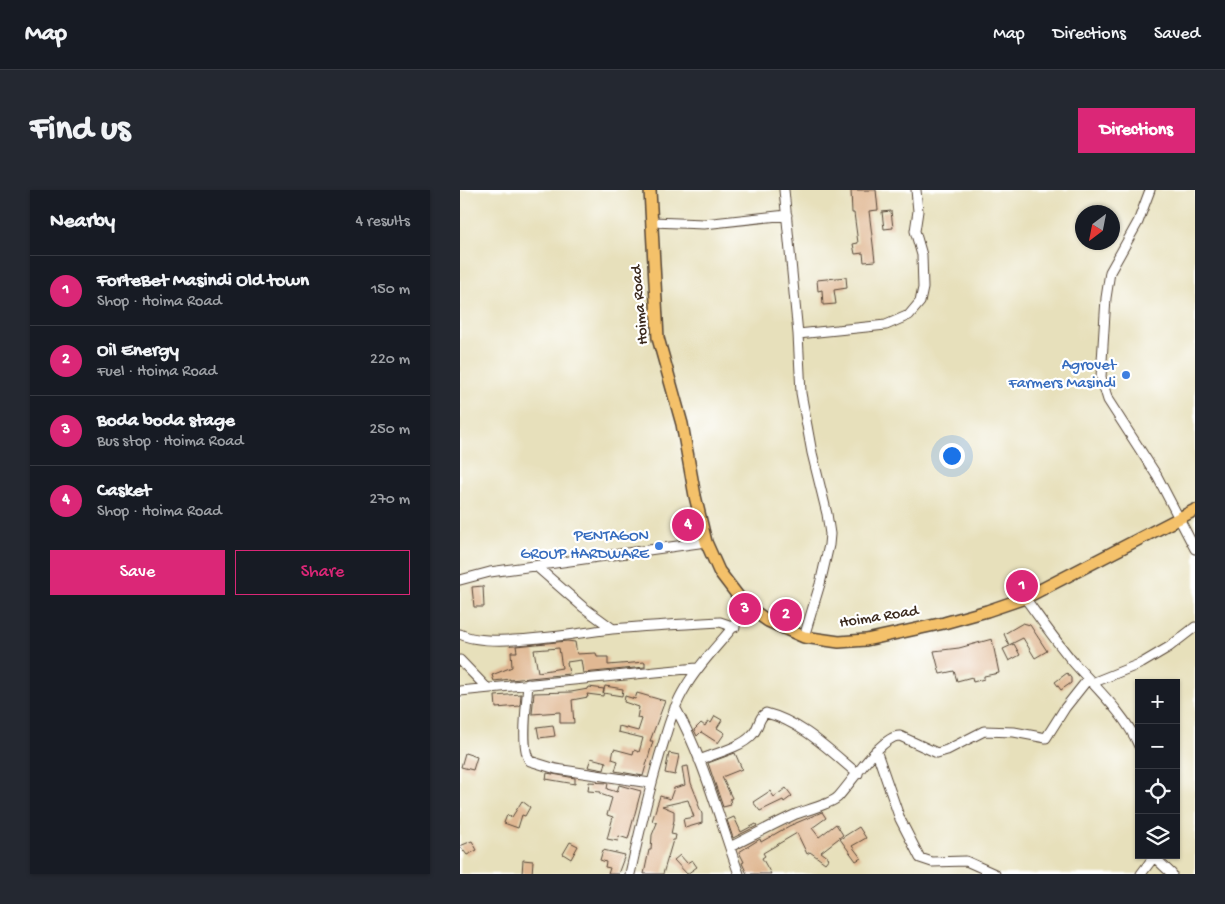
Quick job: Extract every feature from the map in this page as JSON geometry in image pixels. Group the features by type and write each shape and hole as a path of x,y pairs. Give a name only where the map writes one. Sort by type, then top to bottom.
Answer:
{"main road":[{"name":"Hoima Road","path":"650,190 658,338 682,424 695,496 706,542 719,571 748,607 768,621 804,637 839,642 866,640 944,623 1025,598 1195,510"}],"street":[{"path":"784,190 804,414 830,534 822,576 804,637"},
{"path":"798,334 886,325 908,315 920,302 923,288 922,256 915,231 918,211 916,190"},
{"path":"1150,190 1138,222 1110,272 1106,298 1101,377 1108,400 1157,476 1195,549"},
{"path":"652,222 704,224 787,215"},
{"path":"460,580 490,572 706,542"},
{"path":"536,566 613,630"},
{"path":"1025,598 1073,662 1124,722 1135,740"},
{"path":"630,874 650,783 683,690 697,668 735,627 748,607"},
{"path":"460,634 477,640 495,641 720,622 735,627"},
{"path":"730,847 794,815 834,800 858,774 876,750 897,736 937,753 947,750 984,731 1014,732 1046,738 1065,708 1090,681 1142,663 1169,647 1195,627"},
{"path":"460,660 487,688"},
{"path":"460,691 697,668"},
{"path":"528,684 525,731 527,754 530,761 556,769 598,777 650,783"},
{"path":"676,707 699,760 740,874"},
{"path":"699,760 751,737 762,715 766,713 787,721 814,737 858,774"},
{"path":"876,750 900,819 920,858 932,862 966,861 995,874"},
{"path":"1141,874 1151,859"},
{"path":"1154,859 1172,874"}],"building":[{"path":"851,190 876,190 878,210 869,211 875,261 864,262 863,253 855,254 853,244 858,243 854,213 852,213"},
{"path":"891,211 893,228 884,229 882,212"},
{"path":"846,277 847,288 834,290 836,304 823,305 822,290 818,291 817,280"},
{"path":"483,586 484,607 474,607 472,587"},
{"path":"1023,623 1030,625 1047,651 1035,658 1023,638 1009,645 1004,634"},
{"path":"992,639 999,673 984,676 984,679 973,682 972,677 957,681 954,671 940,674 934,651 959,648"},
{"path":"567,641 575,642 577,654 596,653 597,657 608,657 608,665 645,662 645,667 583,673 581,660 567,662 569,674 494,681 492,675 512,667 511,652 517,652 516,646","holes":["559,648 562,668 538,672 534,650"]},
{"path":"1014,644 1020,655 1009,661 1003,649"},
{"path":"1067,673 1071,678 1071,683 1061,690 1055,682"},
{"path":"605,686 623,689 622,696 603,693"},
{"path":"589,687 604,689 603,696 587,694 588,697 572,700 574,723 560,723 560,712 532,714 534,693 571,692 588,689"},
{"path":"637,693 665,701 650,741 653,741 643,776 615,771 618,761 612,759 614,749 633,754 634,750 639,752 643,738 618,732 619,726 638,731 642,719 637,718 639,707 624,702 625,696 635,699"},
{"path":"521,694 520,706 496,708 495,696"},
{"path":"715,716 722,720 717,728 725,733 718,743 701,732 697,736 694,730 701,723 705,726 708,721 711,723"},
{"path":"553,725 555,736 539,738 537,727"},
{"path":"465,753 477,757 473,770 461,767"},
{"path":"669,753 679,755 675,775 665,773"},
{"path":"735,753 742,769 722,777 732,798 730,799 731,805 723,807 708,763"},
{"path":"591,758 606,762 604,770 588,767"},
{"path":"688,766 691,783 702,814 702,823 685,828 683,819 694,817 688,800 662,806 674,811 671,834 676,835 675,840 673,840 663,874 644,874 649,850 651,850 652,835 657,823 652,821 660,796 670,799 674,788 685,785 682,767"},
{"path":"547,773 575,778 575,784 546,779"},
{"path":"589,782 608,783 607,789 617,792 619,785 641,791 628,839 619,836 618,841 607,839 613,817 607,815 612,798 600,794 601,792 588,791"},
{"path":"786,788 792,796 784,802 783,800 760,811 753,802 770,791 774,797"},
{"path":"522,801 530,807 525,816 522,815 518,828 504,823 507,815 512,817"},
{"path":"822,812 826,818 812,828 819,837 836,824 843,835 821,852 829,858 825,863 810,852 807,854 797,833 763,853 765,856 762,858 771,874 747,874 739,852 760,839 761,842 789,826"},
{"path":"734,817 741,832 756,824 757,826 733,838 727,820"},
{"path":"859,827 866,838 852,846 861,858 856,861 840,839"},
{"path":"472,841 477,850 467,855 460,846"},
{"path":"570,842 578,846 571,859 563,854"},
{"path":"603,850 625,855 618,874 608,874 610,868 605,867 606,862 600,860"},
{"path":"680,855 687,863 692,860 697,867 687,874 674,860"},
{"path":"523,860 533,861 532,874 522,874"}],"place":[{"name":"Agrovet Farmers Masindi","path":"1126,375"},
{"name":"Casket","path":"688,525"},
{"name":"PENTAGON GROUP HARDWARE","path":"659,546"},
{"name":"ForteBet Masindi Old town","path":"1022,586"},
{"name":"Boda boda stage","path":"745,609"},
{"name":"Oil Energy","path":"786,615"}]}
